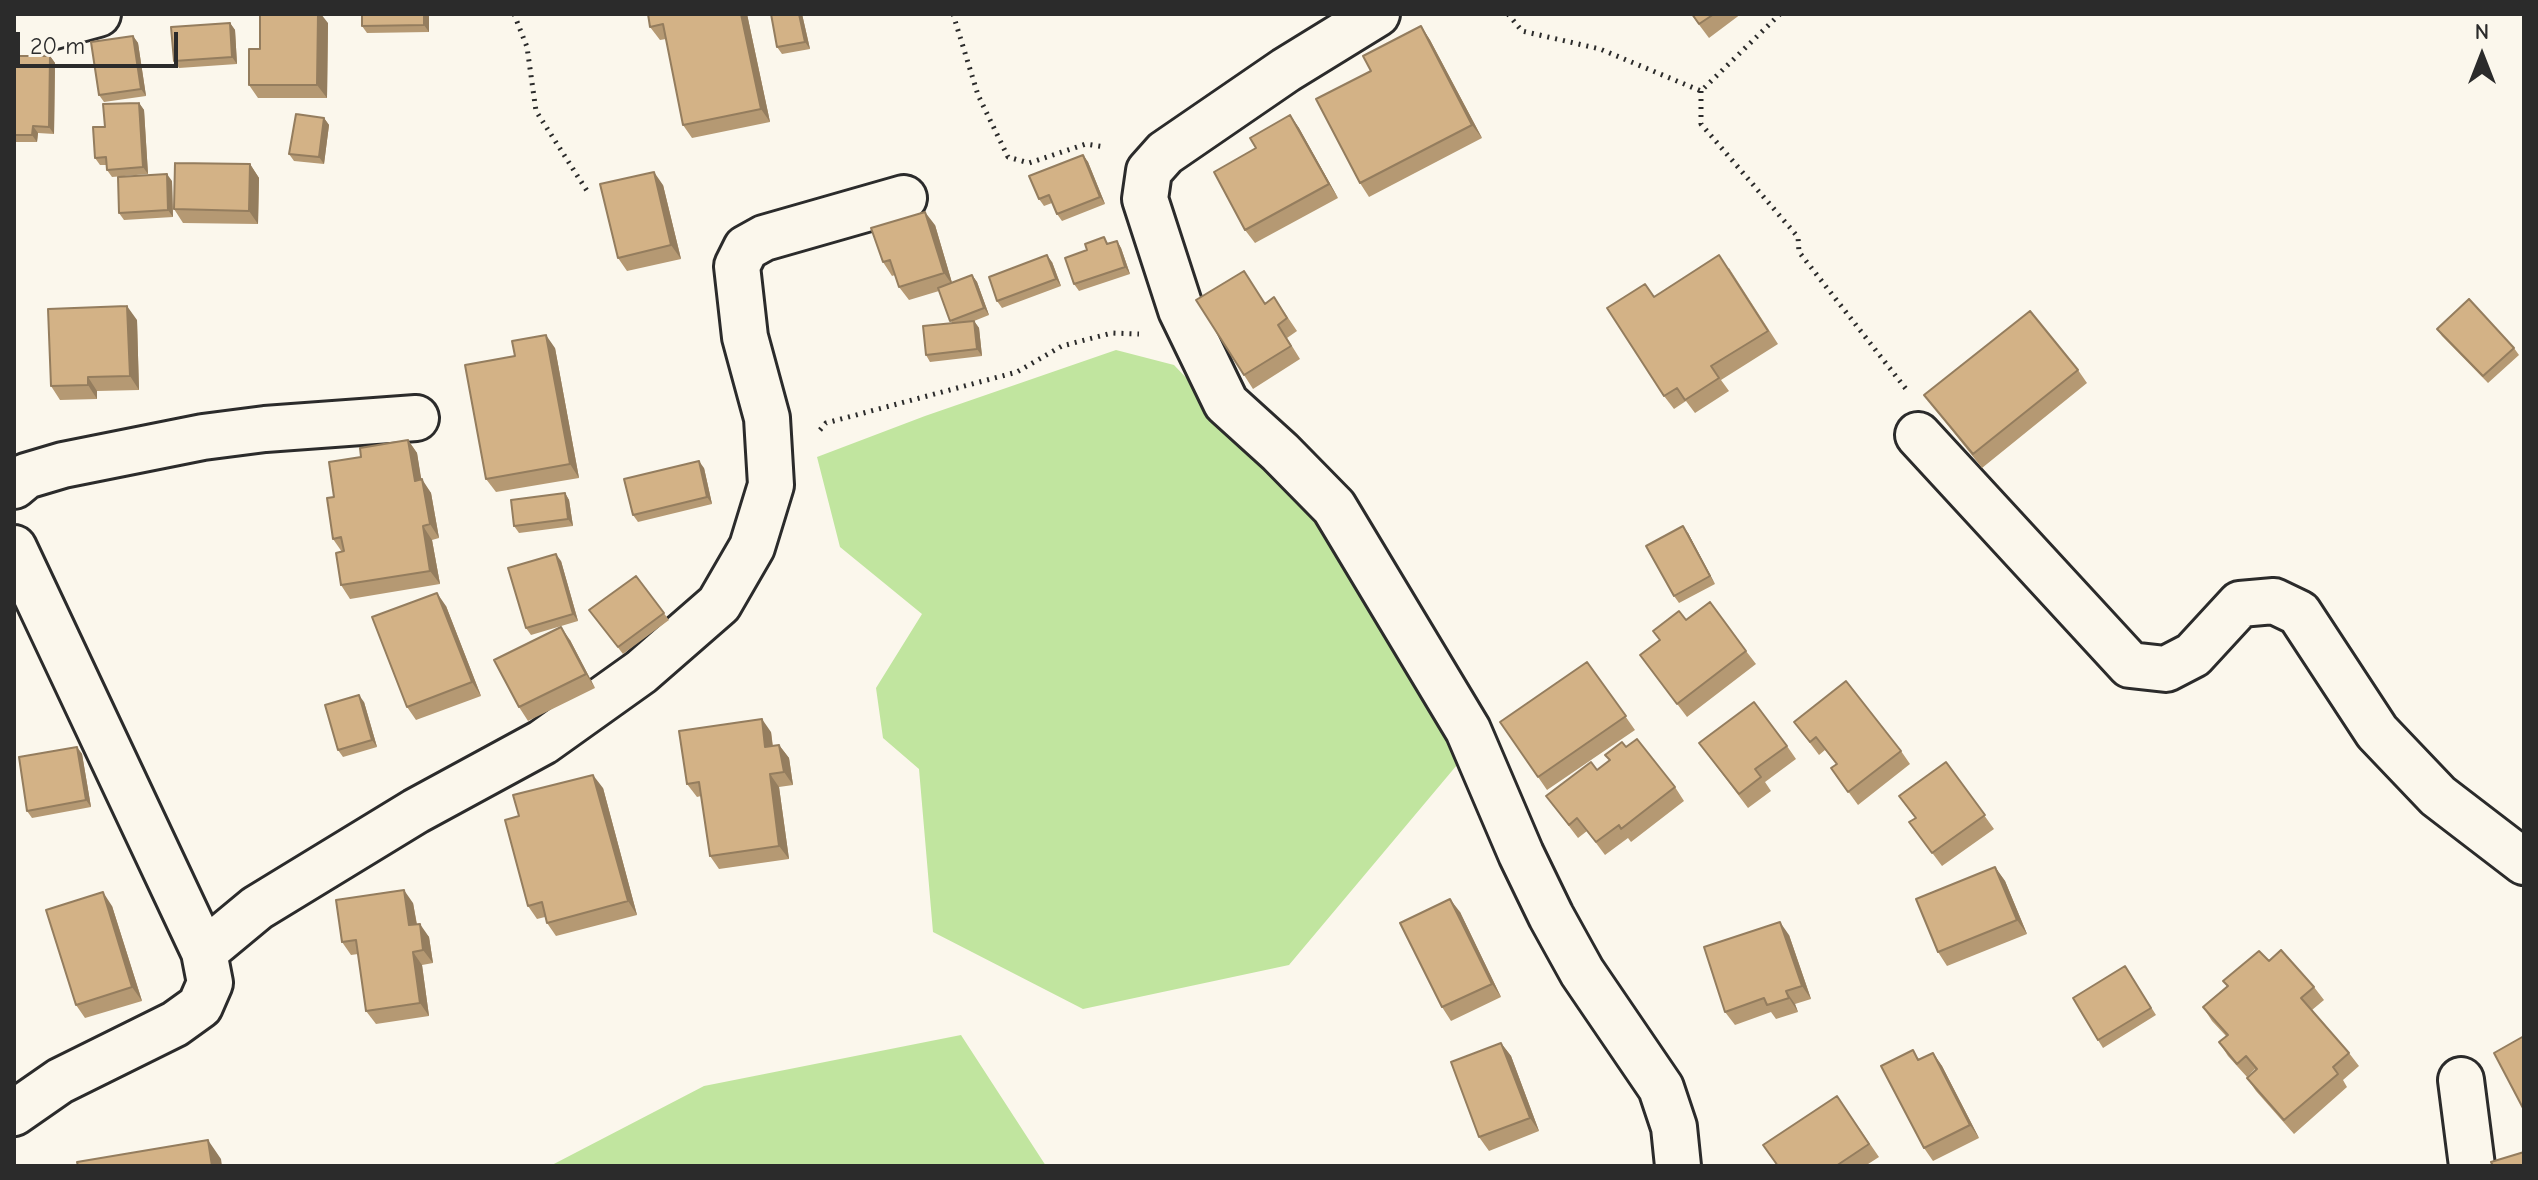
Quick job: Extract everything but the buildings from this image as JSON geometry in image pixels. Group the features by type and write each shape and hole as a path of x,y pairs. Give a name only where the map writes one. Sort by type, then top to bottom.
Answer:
{"street":[{"path":"14,37 98,14"},
{"path":"1377,14 1286,70 1165,153 1149,171 1145,199 1181,310 1226,403 1334,507 1468,730 1551,916 1582,972 1661,1088 1674,1127 1678,1166"},
{"path":"204,952 257,908 416,811 543,742 641,672 719,604 752,547 771,485 767,418 745,337 737,266 746,248 764,238 904,198"},
{"path":"14,486 26,476 63,465 203,437 265,429 416,418"},
{"path":"1918,435 2130,665 2166,669 2193,655 2240,604 2274,601 2299,613 2377,732 2438,796 2524,862"},
{"path":"14,548 204,952 210,983 200,1006 175,1024 60,1081 14,1113"},
{"path":"2461,1080 2472,1166"}],"path":[{"path":"514,14 527,47 536,111 589,194"},
{"path":"953,14 978,95 1008,157 1029,163 1086,144 1121,150 1149,171"},
{"path":"1508,14 1522,31 1600,49 1701,91"},
{"path":"1780,14 1701,91 1701,124 1798,237 1799,252 1921,408 1918,435"},
{"path":"771,485 826,423 1017,372 1062,346 1112,333 1194,336"}],"green space":[{"path":"1116,350 1174,365 1321,519 1462,759 1289,965 1083,1009 933,932 919,769 883,738 876,688 922,614 840,547 817,457"},
{"path":"961,1035 1046,1166 550,1166 704,1086"}]}
